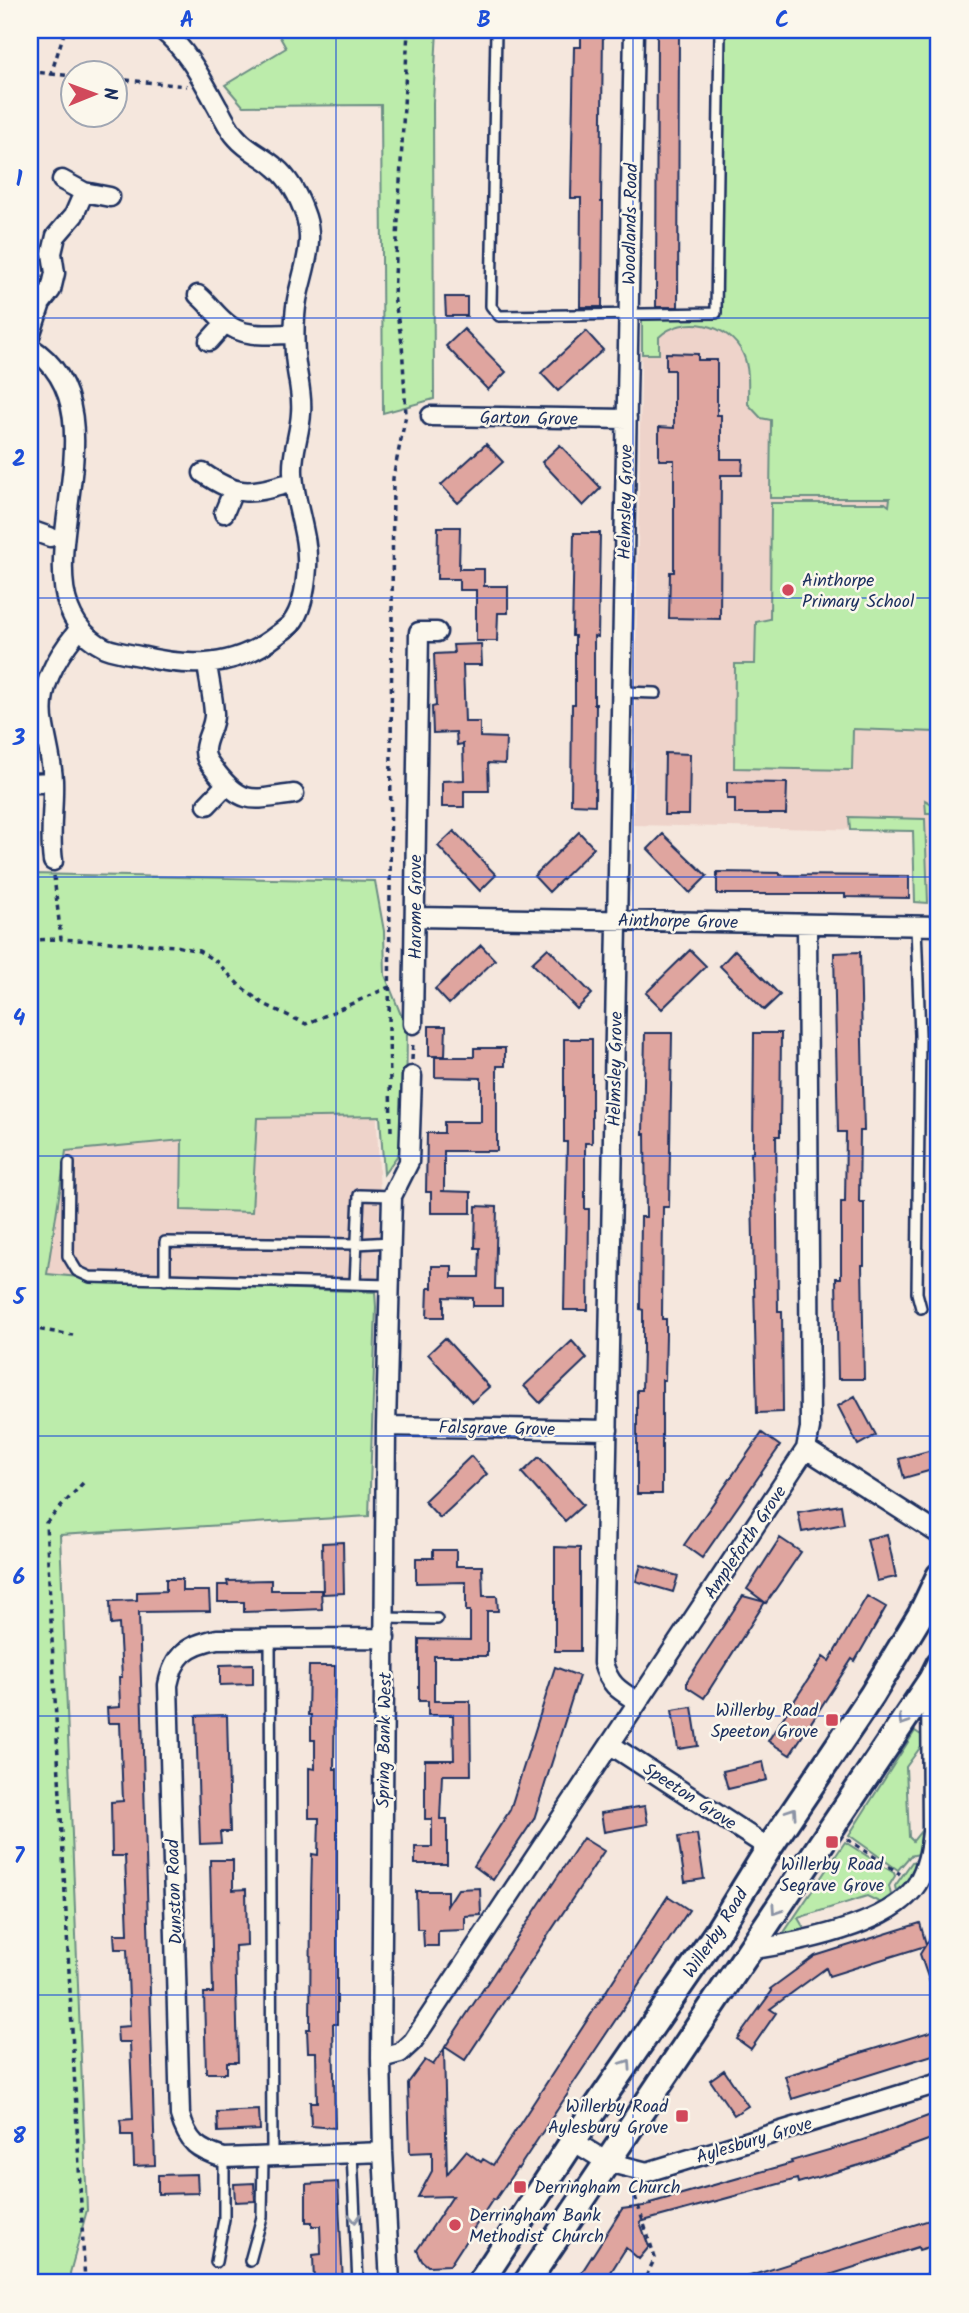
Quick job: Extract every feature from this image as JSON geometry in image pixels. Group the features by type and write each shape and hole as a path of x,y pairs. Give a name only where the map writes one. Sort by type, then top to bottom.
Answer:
{"street":[{"path":"30,347 45,357 58,374 67,399 68,429 46,570 52,596 61,616 77,632 104,648 186,665 234,659 262,647 291,624 304,595 307,565 304,530 293,482 292,456 302,416 294,334 296,302 309,251 307,220 294,187 276,167 234,136 192,65 162,30"},
{"name":"Woodlands Road","path":"627,419 634,30"},
{"path":"62,180 84,192 110,197"},
{"path":"30,336 41,303 51,290 55,273 52,253 56,236 74,215 84,192"},
{"path":"198,295 213,307 225,323 238,330 253,334 294,334"},
{"path":"209,341 225,323"},
{"name":"Garton Grove","path":"430,416 627,419"},
{"name":"Helmsley Grove","path":"627,419 603,1663 607,1678 615,1688 638,1702"},
{"path":"203,473 233,491 247,492 293,482"},
{"path":"224,513 233,491"},
{"path":"30,530 50,537"},
{"path":"52,861 50,837 53,782 42,700 49,675 61,651 77,632"},
{"name":"Harome Grove","path":"413,1024 419,632 437,632"},
{"path":"207,664 214,714 212,730 205,748 206,760 226,785 240,796 257,799 294,794"},
{"path":"30,783 53,782"},
{"path":"207,806 226,785"},
{"name":"Ainthorpe Grove","path":"416,917 939,926"},
{"name":"Ampleforth Grove","path":"381,2058 400,2053 413,2041 806,1449 810,1428 807,924"},
{"path":"392,1196 409,1162 412,1076"},
{"name":"Spring Bank West","path":"390,2283 381,2058 386,1426 392,1196"},
{"name":"Falsgrave Grove","path":"386,1426 608,1430"},
{"path":"806,1449 939,1534"},
{"name":"Willerby Road","path":"480,2283 573,2141 717,1933 769,1848 872,1695 921,1614 939,1576"},
{"name":"Dunston Road","path":"383,2152 224,2158 203,2152 186,2134 180,2115 168,1685 172,1667 183,1653 199,1643 216,1639 385,1638"},
{"path":"749,1950 801,1942 876,1917 896,1905 916,1885 930,1856 935,1672"},
{"name":"Willerby Road","path":"526,2283 616,2164 749,1950 935,1672"},
{"name":"Speeton Grove","path":"611,1745 769,1848"},
{"name":"Aylesbury Grove","path":"573,2141 616,2164 647,2172 939,2084"}],"lane":[{"path":"496,30 491,306 499,316 716,313 720,30"},
{"path":"622,692 656,693"},
{"path":"916,926 920,1035 917,1293 922,1308"},
{"path":"69,1163 68,1256 77,1271 90,1277 389,1286"},
{"path":"355,1284 359,1195 392,1196"},
{"path":"165,1280 165,1242 391,1242"},
{"path":"385,1618 437,1619"},
{"path":"250,2261 262,2217 267,2157 270,1639"},
{"path":"352,2153 358,2283"},
{"path":"216,2262 224,2219 224,2158"}],"path":[{"path":"51,74 65,30"},
{"path":"391,1141 389,987 393,478 406,415 402,343 394,296 408,30"},
{"path":"30,71 60,75"},
{"path":"130,80 206,88"},
{"path":"52,861 61,939"},
{"path":"30,940 61,939 176,946 199,951 217,962 240,986 262,1003 306,1024 389,987"},
{"path":"412,1076 413,1024"},
{"path":"30,1328 74,1335"},
{"path":"83,1483 46,1523 85,2283"},
{"path":"831,1829 900,1874"},
{"path":"616,2164 655,2258 643,2283"}],"shaded area":[{"name":"Ainthorpe Primary School","path":"724,30 939,32 939,903 915,902 913,831 633,825 642,319 721,318"},
{"path":"30,1085 376,1099 380,1196 376,1307 30,1313"}],"green space":[{"path":"276,30 437,30 433,103 434,399 383,413 381,105 243,106 225,85 286,48"},
{"name":"Ainthorpe Primary School","path":"724,30 939,32 939,746 935,746 936,732 853,729 852,770 734,768 735,664 755,664 756,622 770,619 771,503 885,503 889,506 890,498 770,498 771,420 761,418 748,404 747,366 736,343 717,329 692,324 669,330 659,337 659,354 642,354 642,319 721,318"},
{"path":"925,800 935,806 939,814 935,892 931,813 926,813"},
{"path":"849,817 925,819 928,903 915,902 913,831 850,830"},
{"path":"30,874 375,881 384,931 385,975 407,1030 406,1110 400,1152 384,1174 380,1116 257,1118 252,1212 181,1210 182,1140 66,1151 47,1274 147,1283 375,1292 376,1307 369,1516 60,1535 87,2210 70,2273 71,2283 30,2283"},
{"path":"915,1731 921,1735 922,1745 906,1767 909,1837 913,1841 921,1831 919,1854 910,1856 898,1870 849,1835"},
{"path":"845,1842 894,1873 889,1886 891,1895 881,1903 867,1896 798,1918 805,1930 785,1936 783,1934"},
{"path":"918,1861 911,1878 896,1891 895,1886 912,1862"}],"building":[{"path":"581,30 603,30 602,307 580,307 581,198 571,198 574,47 581,47"},
{"path":"657,30 679,30 678,307 656,307"},
{"path":"445,297 467,297 467,316 446,316"},
{"path":"464,329 506,372 488,390 446,346"},
{"path":"586,331 603,350 558,391 541,373"},
{"path":"666,353 698,354 698,360 717,360 717,415 721,415 721,459 743,459 742,475 721,475 720,619 669,618 670,572 674,572 674,460 659,460 659,427 674,428 674,370 666,370"},
{"path":"486,444 503,462 458,503 441,485"},
{"path":"560,445 601,488 583,506 542,462"},
{"path":"438,527 460,527 459,569 484,569 484,586 508,586 508,613 498,613 497,641 476,641 476,590 459,590 459,579 437,579"},
{"path":"574,533 600,533 598,637 594,636 595,805 571,804 572,704 575,704 575,636 572,636"},
{"path":"481,644 482,665 463,665 465,722 480,722 480,737 506,738 505,764 488,763 489,791 464,791 464,807 442,807 442,781 464,780 463,744 457,745 456,732 433,733 432,707 436,706 434,654 454,653 453,645"},
{"path":"665,753 690,754 689,815 664,815"},
{"path":"727,782 787,783 786,814 735,814 735,799 727,799"},
{"path":"454,831 496,875 480,891 438,846"},
{"path":"579,832 594,848 549,892 534,876"},
{"path":"663,834 707,876 690,893 648,849"},
{"path":"717,872 909,876 909,898 845,897 845,894 717,894"},
{"path":"481,945 495,960 449,1004 435,989"},
{"path":"548,948 592,994 577,1009 532,963"},
{"path":"690,950 706,966 662,1009 646,993"},
{"path":"735,950 780,995 764,1010 720,966"},
{"path":"860,952 864,1131 860,1131 859,1202 864,1202 864,1379 838,1379 836,1278 841,1278 841,1202 845,1202 846,1132 838,1132 834,953"},
{"path":"429,1026 446,1026 445,1056 429,1056"},
{"path":"645,1033 672,1033 669,1207 663,1207 662,1319 666,1319 666,1334 665,1380 662,1380 662,1494 637,1494 637,1390 642,1390 643,1349 643,1310 640,1309 641,1217 646,1217 643,1134"},
{"path":"754,1033 781,1033 780,1136 776,1136 778,1311 782,1311 783,1412 757,1413 751,1153"},
{"path":"564,1039 592,1039 592,1143 585,1143 585,1209 589,1209 588,1310 564,1310 567,1142 564,1142"},
{"path":"474,1048 505,1048 505,1066 497,1066 497,1151 444,1151 444,1191 440,1191 471,1192 471,1213 431,1213 431,1192 426,1192 427,1133 444,1133 444,1122 481,1122 481,1078 435,1077 435,1057 474,1057"},
{"path":"476,1206 497,1207 495,1289 502,1289 502,1306 473,1306 473,1298 444,1297 444,1317 427,1317 428,1288 432,1288 432,1266 452,1266 452,1277 479,1277 480,1248 475,1248"},
{"path":"445,1338 489,1387 472,1402 428,1354"},
{"path":"572,1341 587,1358 540,1403 524,1386"},
{"path":"855,1396 876,1435 858,1445 838,1406"},
{"path":"762,1433 780,1446 702,1558 684,1545"},
{"path":"939,1448 939,1468 904,1478 899,1459"},
{"path":"471,1456 487,1474 440,1518 424,1501"},
{"path":"539,1457 583,1505 565,1521 522,1473"},
{"path":"841,1505 844,1524 802,1532 798,1512"},
{"path":"887,1534 896,1577 877,1581 867,1539"},
{"path":"780,1538 801,1552 766,1603 747,1589"},
{"path":"343,1542 344,1593 323,1594 322,1543"},
{"path":"555,1547 580,1548 580,1651 555,1651"},
{"path":"433,1550 456,1550 456,1566 482,1566 483,1596 497,1596 498,1611 487,1611 487,1656 434,1656 434,1701 470,1701 471,1775 442,1775 440,1819 447,1819 447,1864 415,1864 415,1847 432,1847 432,1819 425,1819 425,1760 454,1760 453,1715 428,1715 428,1701 419,1701 419,1639 470,1640 466,1582 416,1583 416,1558 433,1558"},
{"path":"641,1565 678,1576 673,1592 636,1581"},
{"path":"166,1579 182,1579 182,1591 209,1591 210,1611 139,1612 155,2165 134,2166 133,2135 121,2135 120,2120 133,2119 130,2042 118,2042 117,2027 130,2026 127,1949 115,1949 114,1934 128,1934 125,1856 112,1856 111,1802 123,1801 120,1723 108,1723 107,1708 120,1707 119,1677 122,1677 119,1624 111,1625 110,1601 137,1600 137,1592 166,1591"},
{"path":"271,1580 271,1590 321,1590 322,1609 244,1612 244,1602 218,1602 218,1585 228,1585 227,1581"},
{"path":"743,1596 765,1602 704,1698 687,1687 687,1681"},
{"path":"867,1596 886,1607 855,1661 852,1659 790,1755 768,1741 823,1657 829,1661"},
{"path":"253,1664 253,1684 220,1685 220,1665"},
{"path":"309,1666 335,1666 335,2128 311,2126 310,2102 317,2102 316,2052 308,2052 307,2029 310,2029 312,1854 318,1855 319,1818 309,1818 309,1768 315,1769 315,1740 311,1740 311,1715 308,1715"},
{"path":"555,1667 579,1676 534,1819 493,1880 474,1866 510,1810"},
{"path":"692,1707 698,1746 678,1749 672,1710"},
{"path":"227,1715 230,1832 220,1832 221,1843 200,1844 196,1716"},
{"path":"763,1762 767,1780 728,1789 723,1771"},
{"path":"645,1806 648,1824 604,1832 601,1813"},
{"path":"697,1834 704,1879 685,1882 678,1837"},
{"path":"583,1838 604,1851 465,2060 445,2047"},
{"path":"210,1860 233,1860 233,1890 246,1889 247,1945 235,1946 238,2062 227,2062 227,2073 206,2073 204,1993 213,1993"},
{"path":"480,1888 481,1915 465,1916 465,1930 438,1931 438,1946 424,1946 423,1929 417,1929 416,1891 447,1891 447,1906 458,1889"},
{"path":"668,1896 689,1910 518,2169 495,2200 493,2199 450,2265 428,2266 422,2261 417,2250 453,2196 418,2197 432,2171 432,2152 410,2153 408,2083 425,2060 433,2065 444,2049 447,2174 466,2151 481,2162 483,2159 493,2165"},
{"path":"920,1923 926,1944 939,1926 939,2003 920,1954 925,1946 829,1976 826,1968 770,2009 776,2013 751,2049 737,2039 772,1991 770,1989 815,1956"},
{"path":"939,2029 939,2053 792,2099 785,2076"},
{"path":"724,2070 748,2106 734,2115 710,2080"},
{"path":"259,2110 260,2130 218,2132 217,2112"},
{"path":"939,2112 939,2136 860,2165 798,2183 797,2179 640,2222 649,2247 639,2259 626,2248 604,2283 575,2283 622,2209 651,2205 650,2203 792,2163 791,2161 863,2140"},
{"path":"197,2174 198,2193 158,2194 158,2175"},
{"path":"338,2182 343,2283 314,2283 313,2255 321,2254 320,2226 312,2226 312,2222 306,2222 306,2184"},
{"path":"254,2183 255,2201 235,2202 234,2184"},
{"path":"939,2217 939,2244 919,2250 918,2247 804,2283 737,2283 737,2280"}],"place":[{"name":"Ainthorpe Primary School","path":"788,590"},
{"name":"Willerby Road Speeton Grove","path":"832,1720"},
{"name":"Willerby Road Segrave Grove","path":"832,1842"},
{"name":"Willerby Road Aylesbury Grove","path":"682,2116"},
{"name":"Derringham Church","path":"520,2187"},
{"name":"Derringham Bank Methodist Church","path":"455,2225"}]}
